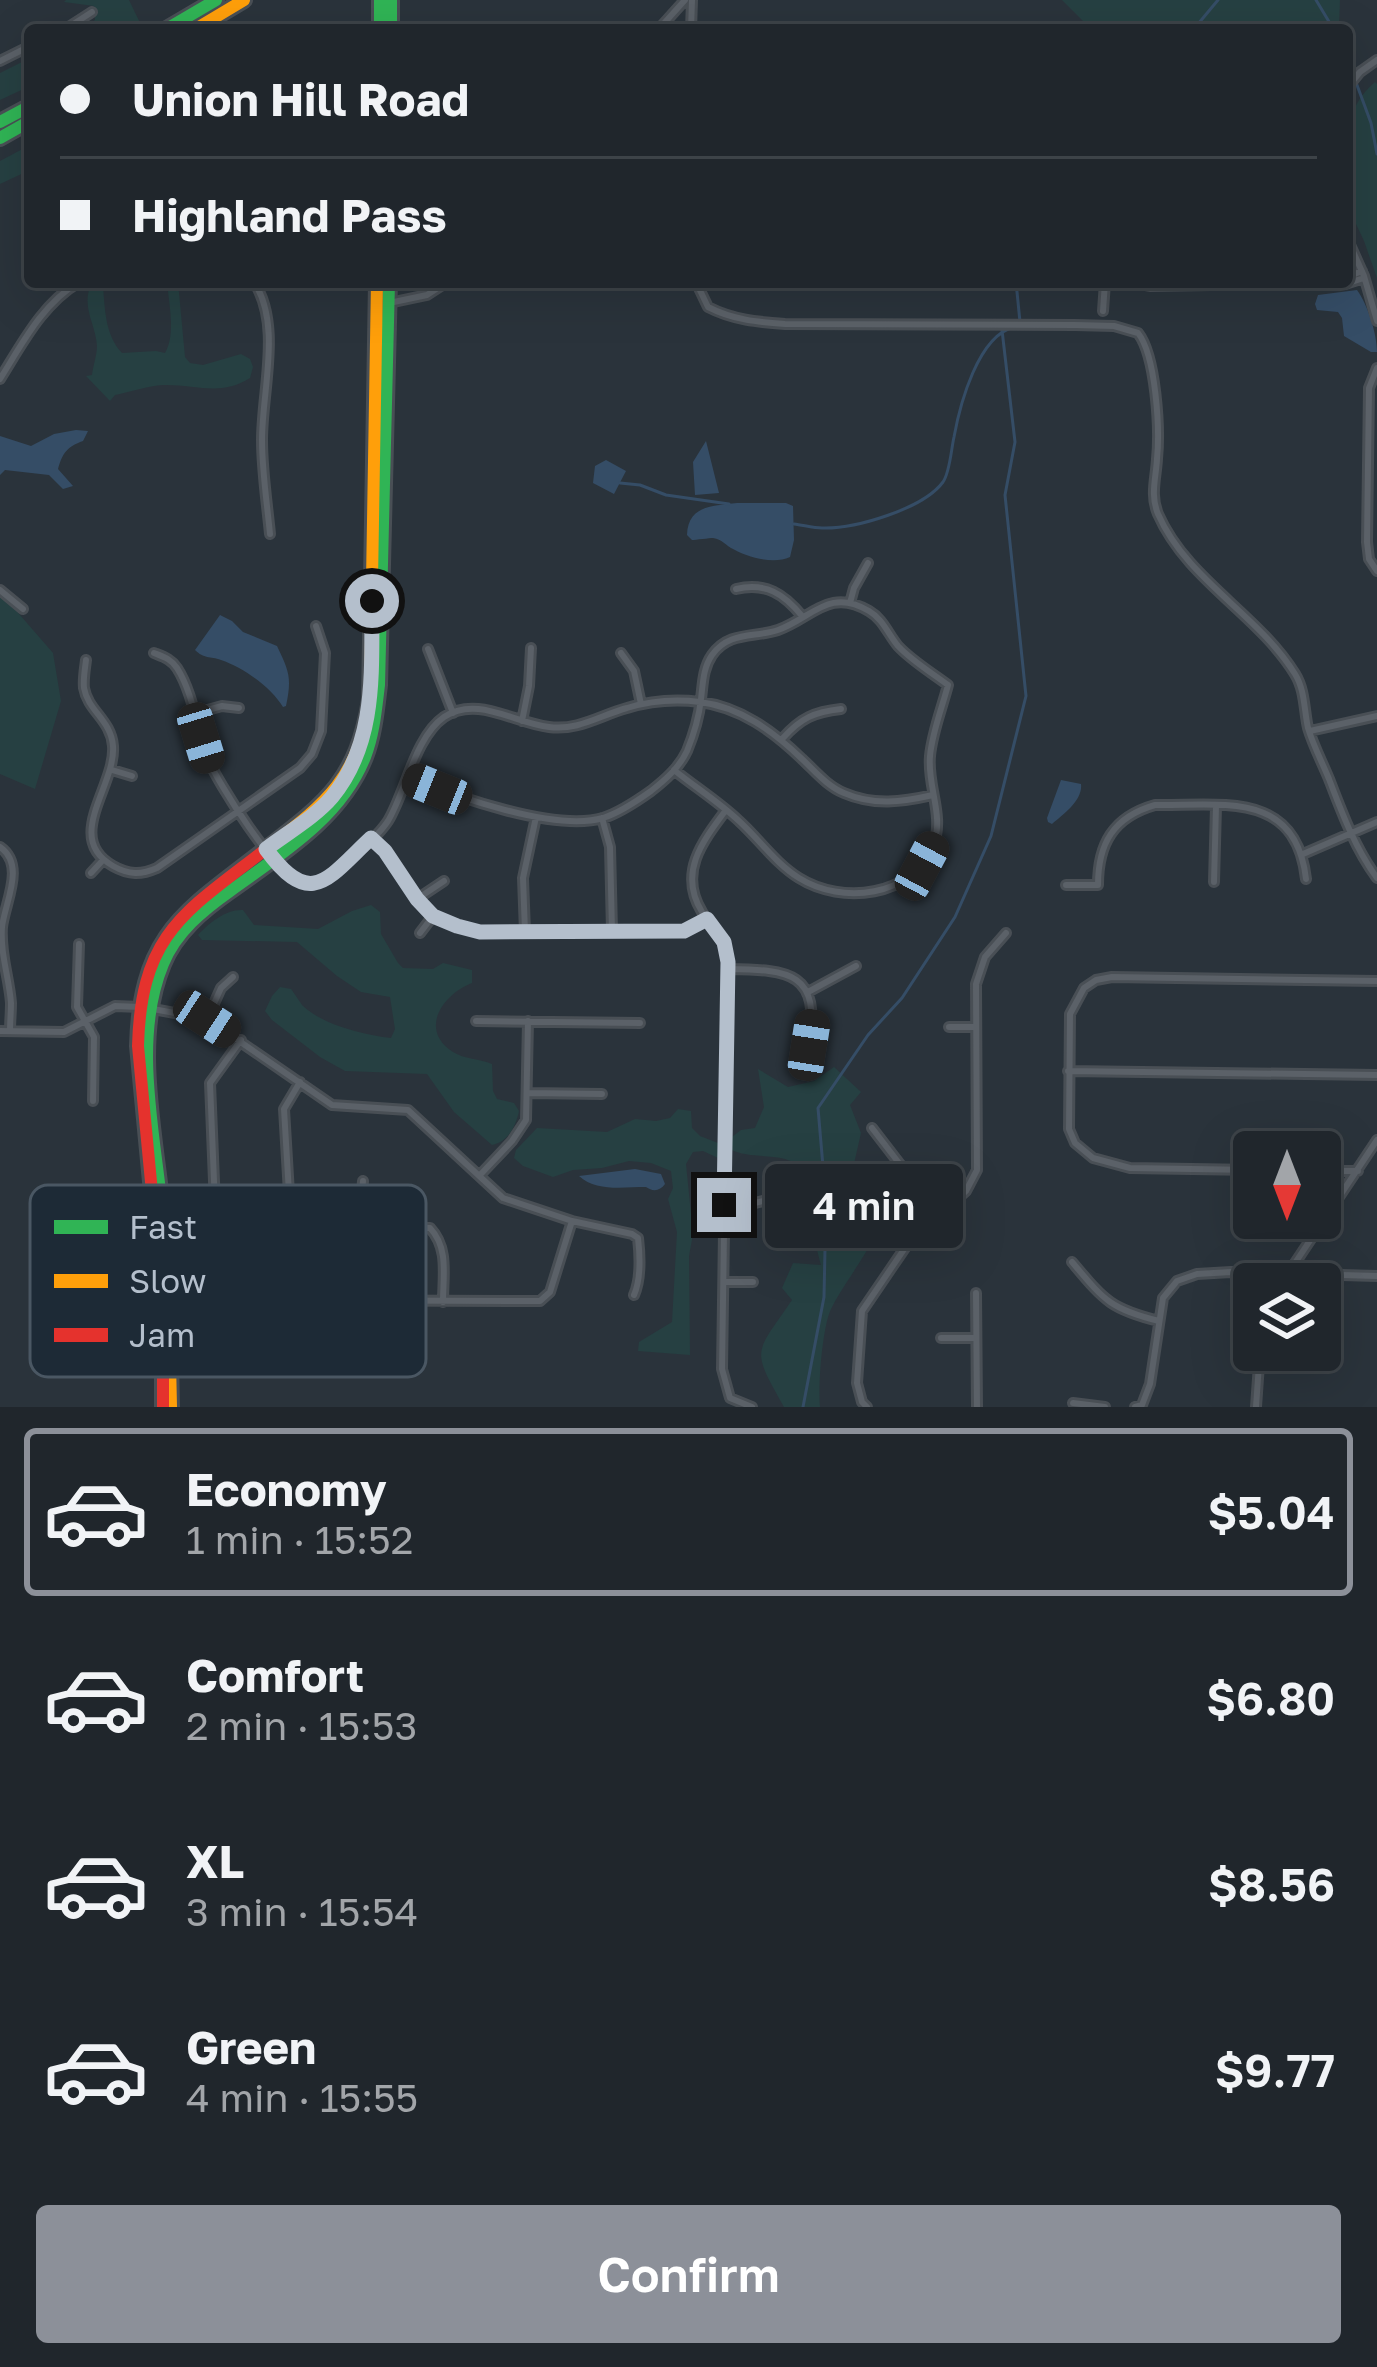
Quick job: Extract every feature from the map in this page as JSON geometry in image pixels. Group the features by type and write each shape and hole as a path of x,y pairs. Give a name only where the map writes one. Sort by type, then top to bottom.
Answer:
{"main road":[{"path":"175,24 216,0"},
{"path":"204,24 244,0"},
{"path":"379,288 383,303"},
{"path":"159,1185 145,1008 163,962 191,920 270,854 308,833 340,802 357,776 376,725 383,303 387,288"},
{"path":"167,1377 167,1407"}],"street":[{"path":"664,24 688,0"},
{"path":"73,24 92,12"},
{"path":"1353,252 1377,321"},
{"path":"1353,276 1363,274"},
{"path":"1353,280 1363,274"},
{"path":"0,379 34,325 71,288"},
{"path":"257,288 268,317 262,441 271,534"},
{"path":"383,303 421,297 437,288"},
{"path":"699,288 708,307 755,321 1114,326 1138,333 1153,374 1157,512 1215,590 1294,672 1309,731 1351,832 1377,878"},
{"path":"1103,311 1105,288"},
{"path":"1377,368 1369,398 1372,448 1367,511 1367,552 1377,571"},
{"path":"1369,398 1377,407"},
{"path":"1367,511 1377,511"},
{"path":"850,602 868,563"},
{"path":"736,590 748,586 770,589 787,598 802,616"},
{"path":"0,590 23,609"},
{"path":"408,777 467,801 536,816 602,818 641,798 684,758 694,733 703,674 724,642 743,634 772,632 830,603 850,602 870,611 897,645 948,685 930,757 938,821 934,844 922,866 877,893 828,890 798,878 726,810 674,770"},
{"path":"86,660 83,685 87,698 109,725 113,744 111,769 91,825 95,848 118,870 143,874 239,813 312,754 321,731 325,653 316,626"},
{"path":"522,721 531,648"},
{"path":"428,649 453,713"},
{"path":"154,653 171,660 180,673 209,762 239,813 289,877 304,884 328,878 385,825 429,730 453,713 478,708 563,728 656,701 701,702 742,714 782,739 832,787 846,794 896,803 934,796"},
{"path":"621,653 634,671 641,705"},
{"path":"194,714 222,706 239,708"},
{"path":"782,739 815,712 841,710"},
{"path":"1309,731 1377,716"},
{"path":"111,769 132,776"},
{"path":"1066,884 1097,885 1098,861 1110,831 1155,805 1255,807 1282,824 1302,854 1306,879"},
{"path":"1214,882 1216,806"},
{"path":"726,810 700,844 691,886 700,910 724,942 728,969 722,1370 730,1398 752,1407"},
{"path":"525,932 523,878 536,816"},
{"path":"602,818 610,847 612,931"},
{"path":"1302,854 1377,822"},
{"path":"371,838 433,916 480,932 684,931 707,919"},
{"path":"0,848 12,864 1,930 11,1000 10,1031"},
{"path":"91,873 103,860"},
{"path":"417,899 444,880"},
{"path":"420,933 433,916"},
{"path":"853,1407 864,1404 857,1383 862,1311 909,1242 966,1191 976,1170 976,984 985,957 1006,933"},
{"path":"79,944 77,1007 94,1037 93,1101"},
{"path":"808,992 856,966"},
{"path":"728,969 775,970 792,976 808,992 814,1016 809,1045"},
{"path":"1233,1170 1130,1168 1093,1158 1076,1143 1069,1130 1068,1071 1070,1014 1079,993 1096,980 1112,976 1377,981"},
{"path":"207,1019 220,988 233,977"},
{"path":"0,1031 64,1032 115,1006 207,1019 332,1105 408,1110 503,1198 638,1238 634,1295"},
{"path":"476,1021 640,1023"},
{"path":"479,1176 526,1120 528,1022"},
{"path":"949,1027 976,1027"},
{"path":"214,1185 210,1083 241,1040"},
{"path":"1068,1071 1377,1075"},
{"path":"289,1185 284,1109 299,1082"},
{"path":"528,1093 602,1094"},
{"path":"872,1128 939,1215"},
{"path":"1294,1263 1377,1140"},
{"path":"1341,1171 1358,1171"},
{"path":"363,1181 363,1185"},
{"path":"724,1205 771,1199"},
{"path":"426,1302 540,1301 550,1292 572,1221"},
{"path":"426,1228 440,1239 443,1252 443,1302"},
{"path":"1072,1262 1101,1296 1124,1312 1159,1321"},
{"path":"1135,1407 1142,1405 1150,1384 1163,1298 1178,1281 1197,1274 1233,1272"},
{"path":"1341,1275 1377,1276"},
{"path":"724,1282 753,1282"},
{"path":"976,1293 977,1407"},
{"path":"941,1338 976,1338"},
{"path":"1256,1407 1259,1371"},
{"path":"1073,1403 1105,1407"}],"green space":[{"path":"129,0 141,24 89,24 95,20 94,6 64,2"},
{"path":"1062,0 1340,0 1339,24 1086,24"},
{"path":"24,61 24,89 0,100 0,73"},
{"path":"1377,84 1377,278 1353,218 1353,114 1360,99"},
{"path":"24,148 24,173 0,184 0,161"},
{"path":"90,288 103,288 109,330 122,353 165,353 171,328 168,288 179,288 185,357 203,365 241,354 253,367 250,378 218,388 151,387 115,395 110,401 86,376 92,375 97,346 88,310"},
{"path":"0,592 53,653 61,701 35,789 0,774"},
{"path":"371,905 380,912 381,934 403,968 433,969 443,963 472,970 472,983 452,995 439,1013 437,1033 453,1052 492,1064 497,1099 514,1103 519,1111 503,1141 492,1145 454,1112 427,1074 345,1071 320,1057 265,1011 280,987 291,989 321,1019 391,1038 395,1029 390,997 361,992 297,942 202,940 198,935 237,910 243,910 254,925 318,929"},
{"path":"834,1067 861,1092 850,1105 861,1133 853,1168 875,1196 881,1215 874,1238 829,1314 820,1407 784,1407 761,1352 792,1300 782,1288 793,1263 821,1265 816,1240 818,1190 809,1172 799,1165 730,1149 732,1137 755,1128 764,1107 758,1069 788,1087 814,1081"},
{"path":"678,1109 691,1111 692,1128 718,1143 721,1151 718,1158 693,1152 686,1164 693,1234 690,1355 638,1351 639,1342 672,1322 677,1232 668,1199 673,1188 671,1171 629,1161 553,1177 514,1158 537,1128 607,1132 635,1119 670,1118"}],"water":[{"path":"1357,290 1371,320 1377,352 1344,336 1338,312 1317,310 1315,304 1318,295"},
{"path":"88,431 83,441 66,451 58,469 73,486 63,489 49,475 5,470 0,475 0,436 31,446 54,434"},
{"path":"706,441 719,493 695,495 693,462"},
{"path":"606,460 626,471 614,494 593,483 595,466"},
{"path":"737,503 793,506 790,557 760,559 713,538 692,540 687,535 697,512"},
{"path":"220,615 243,632 277,646 288,675 286,706 248,673 195,650"},
{"path":"1061,780 1081,784 1081,790 1052,824 1047,818"},
{"path":"635,1169 661,1174 665,1184 656,1190 610,1188 579,1176"}],"waterway":[{"path":"1198,24 1218,0"},
{"path":"1316,0 1330,24"},
{"path":"1353,74 1377,154"},
{"path":"1017,288 1020,322"},
{"path":"794,524 822,528 870,521 905,509 933,492 947,473 973,373 990,343 1014,327"},
{"path":"803,1407 824,1297 826,1202 818,1108 868,1035 902,998 955,917 991,836 1026,696 1005,495 1015,442 1002,330"},
{"path":"620,483 729,504"}],"traffic: fast":[{"path":"175,24 216,0"},
{"path":"380,0 380,24"},
{"path":"391,0 391,24"},
{"path":"0,122 24,109"},
{"path":"0,138 24,124"},
{"path":"159,1185 147,1051 154,992 163,964 200,914 325,816 354,779 371,739 379,685 389,288"}],"traffic: slow":[{"path":"204,24 244,0"},
{"path":"266,849 336,787 357,750 370,700 377,288"},
{"path":"170,1377 171,1407"}],"traffic: jam":[{"path":"151,1185 138,1046 148,976 158,951 191,909 266,849"},
{"path":"163,1377 163,1407"}],"route":[{"path":"372,601 370,700 357,754 332,797 266,849 289,877 304,884 318,883 371,838 433,916 480,932 684,931 707,919 724,942 728,962 724,1205"}]}
